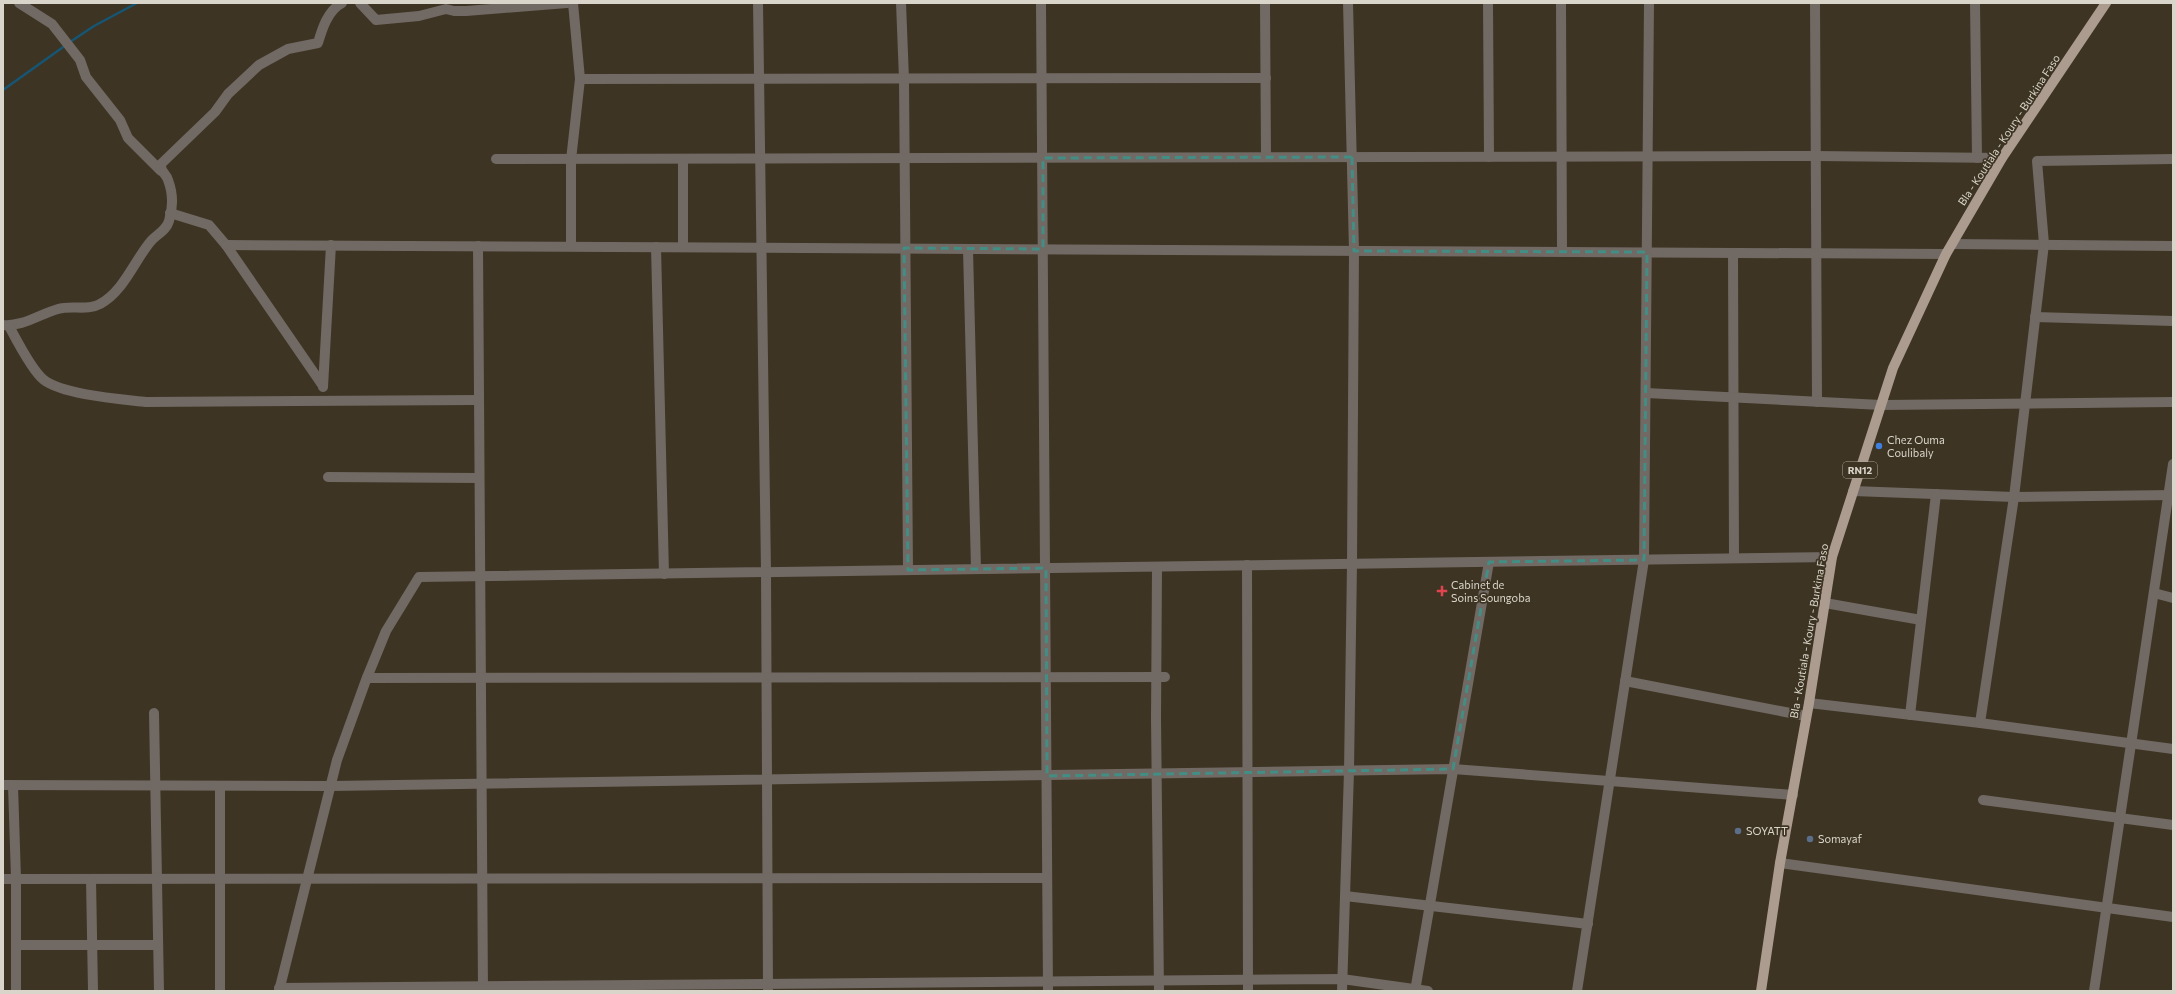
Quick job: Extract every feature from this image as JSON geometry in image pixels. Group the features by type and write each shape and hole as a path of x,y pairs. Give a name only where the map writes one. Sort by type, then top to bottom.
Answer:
{"main road":[{"name":"Bla - Koutiala - Koury - Burkina Faso","path":"1761,991 1780,863 1809,703 1832,557 1893,368 1946,254 2002,158 2106,3"}],"street":[{"path":"20,3 52,24 80,60 86,77 120,120 128,138 168,178 172,191 168,223 162,232 151,240 116,290 98,305 58,309 36,318 6,326 43,380 55,386 96,397 146,402 479,400"},
{"path":"161,171 161,164 215,112 228,94 259,65 288,49 318,43 325,23 336,6 342,3"},
{"path":"360,3 376,20 419,16 446,9 466,11 567,3"},
{"path":"571,246 571,160 580,79 573,3"},
{"path":"758,3 760,247 766,572 768,987"},
{"path":"901,3 904,79 904,248 908,570"},
{"path":"1041,3 1048,986"},
{"path":"1265,3 1266,157"},
{"path":"1342,991 1349,771 1354,251 1348,3"},
{"path":"1488,3 1489,157"},
{"path":"1561,3 1562,252"},
{"path":"1577,991 1644,560 1649,3"},
{"path":"1815,3 1817,402"},
{"path":"1975,3 1977,158"},
{"path":"580,79 758,80 1266,78"},
{"path":"496,159 1816,156 2002,158"},
{"path":"1980,723 2014,496 2044,244 2037,161 2173,158"},
{"path":"683,159 683,247"},
{"path":"170,214 209,225 226,245 323,386"},
{"path":"1952,244 2173,246"},
{"path":"226,245 1946,254"},
{"path":"322,401 331,245"},
{"path":"478,246 483,988"},
{"path":"656,247 664,574"},
{"path":"968,249 976,569"},
{"path":"1733,253 1734,558"},
{"path":"2035,317 2173,321"},
{"path":"1646,393 1881,405 2173,402"},
{"path":"2094,991 2154,593 2171,495 2173,464"},
{"path":"328,477 480,478"},
{"path":"1853,491 2014,496 2171,495"},
{"path":"1910,714 1936,494"},
{"path":"1428,991 1342,979 1248,980 1159,986 279,989 337,760 386,631 419,577 1832,557"},
{"path":"1416,990 1489,562"},
{"path":"1247,565 1248,991"},
{"path":"1157,567 1161,677 1156,718 1158,774 1159,986"},
{"path":"2154,593 2173,598"},
{"path":"1825,603 1921,620"},
{"path":"367,678 766,676 1161,677"},
{"path":"1625,681 1806,716"},
{"path":"1809,703 1910,714 2173,749"},
{"path":"154,713 159,991"},
{"path":"16,991 16,879 8,785 331,786 1454,769 1793,796"},
{"path":"220,786 220,991"},
{"path":"1983,800 2173,825"},
{"path":"1780,863 2173,917"},
{"path":"3,879 1047,878"},
{"path":"91,879 93,991"},
{"path":"1345,896 1588,924"},
{"path":"16,945 158,944"}],"highlighted area":[{"path":"1352,157 1354,251 1647,252 1644,560 1489,562 1453,769 1047,776 1046,568 908,570 904,248 1043,249 1043,158"}],"waterway":[{"path":"70,42 94,26 137,3"},
{"path":"3,90 66,45"}],"place":[{"name":"Chez Ouma Coulibaly","path":"1879,446"},
{"name":"Cabinet de Soins Soungoba","path":"1442,591"},
{"name":"SOYATT","path":"1738,831"},
{"name":"Somayaf","path":"1810,839"}]}
